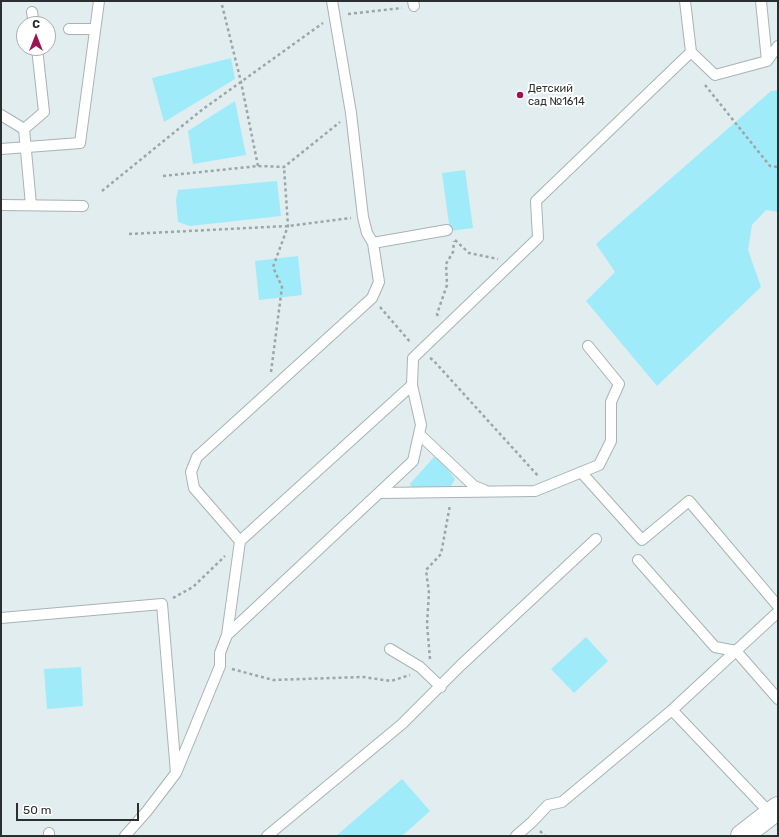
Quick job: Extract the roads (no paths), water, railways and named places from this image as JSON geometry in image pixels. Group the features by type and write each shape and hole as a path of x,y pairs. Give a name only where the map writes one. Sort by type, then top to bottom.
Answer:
{"main road":[{"path":"742,836 774,811"}],"lane":[{"path":"1,149 80,143 99,1"},
{"path":"240,542 194,488 191,472 197,457 372,298 379,282 373,243 367,233 363,217 351,113 332,1"},
{"path":"685,1 691,52 715,75 767,61 778,46"},
{"path":"761,1 767,61"},
{"path":"32,12 33,16"},
{"path":"69,29 95,29"},
{"path":"227,635 413,461 421,425 412,385 413,358 538,238 536,201 691,52"},
{"path":"24,129 44,112 37,56"},
{"path":"1,115 24,129"},
{"path":"24,129 31,205"},
{"path":"1,205 83,206"},
{"path":"373,243 447,230"},
{"path":"379,493 535,491 599,465 611,441 611,402 619,384 588,346"},
{"path":"125,836 147,811 176,773 220,666 220,653 227,635 240,542 412,385"},
{"path":"419,434 474,486 488,492"},
{"path":"581,472 642,540 689,501 778,606"},
{"path":"267,836 402,724 441,687 460,666 596,539"},
{"path":"638,560 715,647 736,651 778,699"},
{"path":"1,618 162,604 176,773"},
{"path":"516,836 548,805 562,802 672,710 778,612"},
{"path":"390,649 420,667 441,687"},
{"path":"672,710 774,811"}],"place":[{"name":"Детский сад №1614","path":"520,95"}]}
